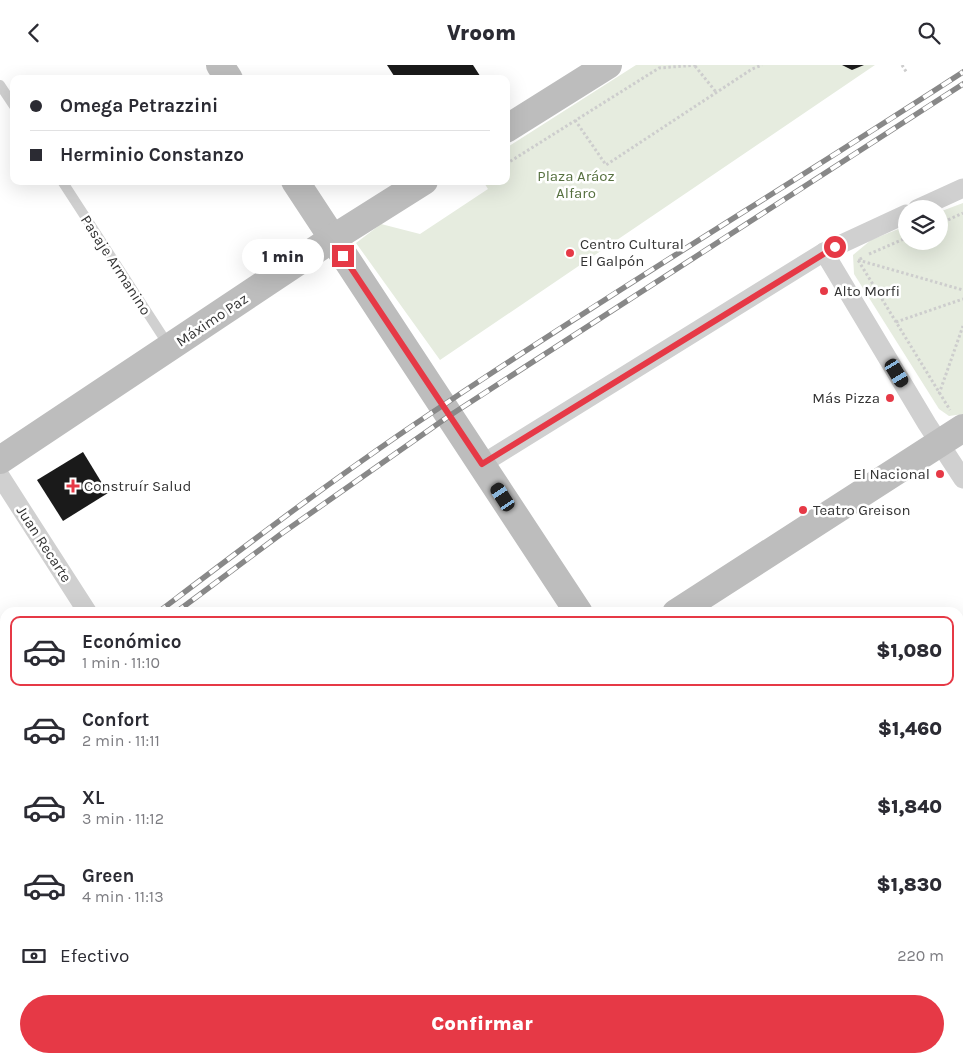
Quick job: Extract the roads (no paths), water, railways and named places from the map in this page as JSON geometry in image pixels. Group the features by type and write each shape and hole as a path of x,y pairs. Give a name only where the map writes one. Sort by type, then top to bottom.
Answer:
{"street":[{"path":"510,126 608,65"},
{"path":"298,185 575,607"},
{"name":"Máximo Paz","path":"0,460 332,239 418,185"},
{"path":"937,200 963,188"},
{"path":"482,464 824,252 898,218"},
{"path":"824,252 939,443 963,479"},
{"path":"685,607 939,443 959,417"},
{"name":"Juan Recarte","path":"0,476 84,607"}],"lane":[{"path":"0,85 10,100"},
{"name":"Pasaje Armanino","path":"65,185 170,348"}],"railway":[{"path":"165,607 300,506 408,429 573,320 963,72"},
{"path":"183,607 281,534 449,416 963,84"}],"place":[{"name":"Centro Cultural El Galpón","path":"570,253"},
{"name":"Alto Morfi","path":"824,291"},
{"name":"Más Pizza","path":"890,398"},
{"name":"El Nacional","path":"940,474"},
{"name":"Construír Salud","path":"73,486"},
{"name":"Teatro Greison","path":"803,510"}],"park label":[{"name":"Plaza Aráoz Alfaro","path":"576,184"}]}
